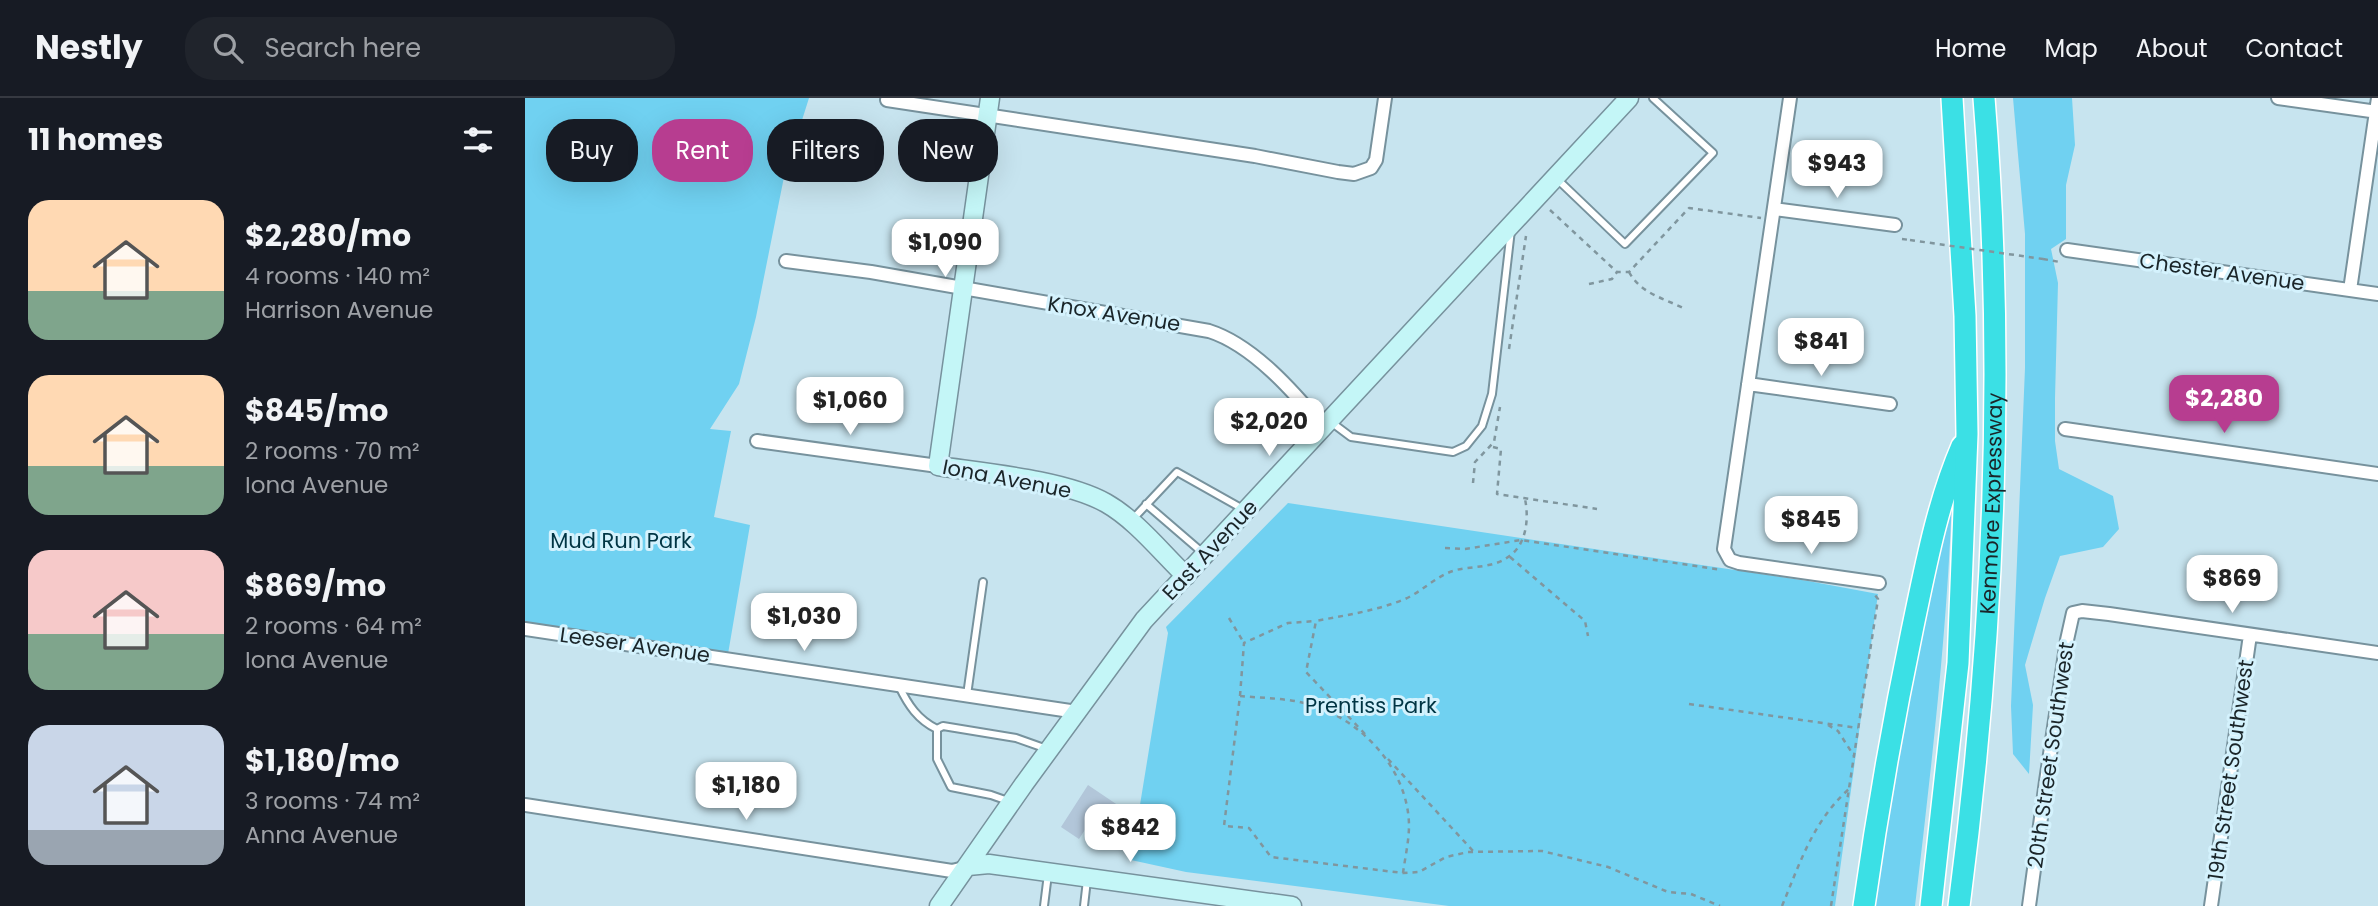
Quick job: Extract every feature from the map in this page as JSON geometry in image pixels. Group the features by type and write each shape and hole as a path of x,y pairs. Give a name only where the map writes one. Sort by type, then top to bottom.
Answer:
{"highway":[{"name":"Kenmore Expressway","path":"1931,906 1958,663 1967,434 1965,316 1952,98"},
{"name":"Kenmore Expressway","path":"1959,906 1974,793 1985,674 1995,469 1996,339 1992,189 1985,98"},
{"path":"1864,906 1898,700 1920,593 1947,480 1967,434"}],"main road":[{"name":"East Avenue","path":"939,906 1144,620 1629,98"},
{"path":"938,466 989,106"},
{"name":"Iona Avenue","path":"938,466 1064,488 1106,503 1130,522 1186,576"},
{"path":"968,866 989,864 1292,906"}],"street":[{"path":"887,100 989,106 1354,174 1371,168 1375,159 1385,98"},
{"path":"1790,98 1724,544 1726,554 1739,563 1876,588"},
{"path":"2278,98 2377,112"},
{"path":"2350,290 2378,98"},
{"path":"1774,209 1895,225"},
{"name":"Chester Avenue","path":"2067,250 2378,294"},
{"name":"Knox Avenue","path":"786,261 871,272 964,290 1139,317 1221,335 1249,353 1326,424"},
{"path":"1748,384 1890,404"},
{"path":"2065,429 2378,474"},
{"name":"Iona Avenue","path":"757,441 938,466"},
{"name":"20th Street Southwest","path":"2029,906 2073,613 2082,611 2250,635"},
{"name":"Leeser Avenue","path":"525,629 1077,712"},
{"path":"2250,635 2378,653"},
{"name":"19th Street Southwest","path":"2211,906 2250,635"},
{"path":"525,805 937,869 952,871 968,866"}],"lane":[{"path":"1555,177 1625,244 1713,153 1653,98"},
{"path":"1326,424 1351,437 1453,452 1466,446 1482,426 1492,394 1510,254 1511,224"},
{"path":"1130,522 1177,471 1247,511"},
{"path":"1146,504 1206,555"},
{"path":"967,695 983,582"},
{"path":"898,684 906,700 923,722 937,729"},
{"path":"937,729 943,726 1016,738 1049,750"},
{"path":"937,729 937,759 951,787 991,794 1012,802"},
{"path":"1044,906 1048,872"},
{"path":"1084,906 1088,878"}],"path":[{"path":"1902,239 2043,259"},
{"path":"1588,284 1612,279 1617,272"},
{"path":"1629,272 1635,283 1647,292 1685,309"},
{"path":"1491,446 1501,450 1497,494 1597,509"},
{"path":"1244,643 1288,623 1369,612 1407,598 1455,570 1486,566 1510,557 1521,540 1529,515 1525,499"},
{"path":"1445,548 1465,549 1521,540 1722,570"},
{"path":"1510,557 1585,621 1588,636"},
{"path":"1831,906 1878,599 1876,588"},
{"path":"1229,618 1244,643 1224,826 1249,828 1272,856 1403,873 1419,872 1446,857 1474,852 1542,851 1608,867 1668,892 1691,894 1720,906"},
{"path":"1316,621 1306,672 1474,852"},
{"path":"1240,696 1304,703 1342,717 1373,743 1389,763 1404,797 1409,825 1403,873"},
{"path":"1689,704 1858,728"},
{"path":"1826,724 1839,731 1854,756"},
{"path":"1781,906 1817,824 1849,789"}],"green space":[{"name":"Mud Run Park","path":"525,98 809,98 802,119 767,119 767,182 783,182 756,317 739,384 710,429 731,431 714,517 750,525 728,654 525,624"},
{"path":"2013,98 2072,98 2075,145 2066,185 2066,239 2051,249 2058,283 2055,441 2059,469 2113,496 2119,529 2103,547 2060,556 2025,665 2033,705 2029,774 2013,754 2011,706 2025,368 2025,234"},
{"path":"1952,498 1942,651 1915,906 1875,906 1901,718"},
{"name":"Prentiss Park","path":"1288,503 1808,581 1878,594 1835,906 1449,906 1186,872 1131,860 1168,633 1166,627"}],"building":[{"path":"1088,785 1128,812 1119,825 1097,811 1079,839 1061,827"}]}
